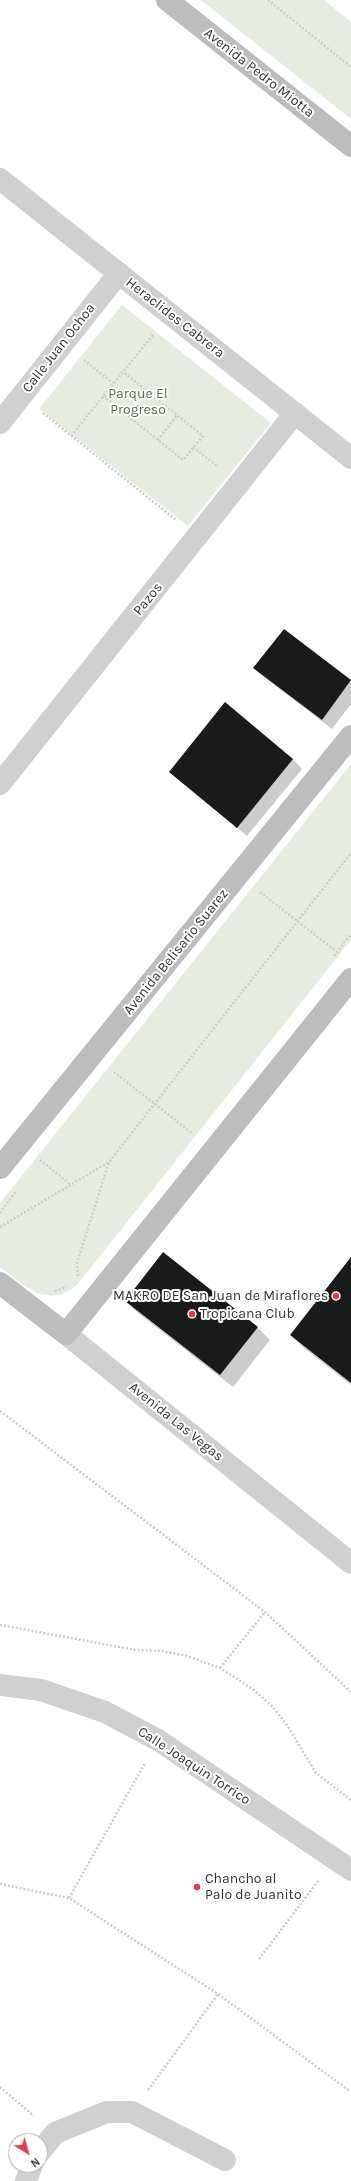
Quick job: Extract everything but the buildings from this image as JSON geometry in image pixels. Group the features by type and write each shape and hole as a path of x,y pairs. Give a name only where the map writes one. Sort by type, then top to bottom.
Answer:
{"street":[{"name":"Avenida Pedro Miotta","path":"167,0 351,146"},
{"name":"Heraclides Cabrera","path":"0,179 351,458"},
{"name":"Calle Juan Ochoa","path":"0,423 119,273"},
{"name":"Pazos","path":"0,784 295,413"},
{"name":"Avenida Belisario Suarez","path":"0,1168 351,736"},
{"path":"66,1334 351,979"},
{"name":"Avenida Las Vegas","path":"0,1283 66,1334 351,1563"},
{"name":"Calle Joaquin Torrico","path":"0,1685 41,1690 105,1712 158,1740 343,1864"},
{"path":"48,2142 55,2133 107,2112 132,2112 225,2160"}],"path":[{"path":"268,0 351,67"},
{"path":"71,436 155,333 150,329"},
{"path":"78,364 87,353"},
{"path":"83,359 114,384"},
{"path":"104,396 183,460 203,436 123,372"},
{"path":"21,396 197,536"},
{"path":"158,440 178,415"},
{"path":"194,447 221,469"},
{"path":"98,1295 78,1277 77,1264 110,1162 351,853"},
{"path":"256,889 337,952"},
{"path":"332,958 351,934"},
{"path":"112,1071 192,1134"},
{"path":"187,1140 197,1128"},
{"path":"20,1144 71,1185"},
{"path":"0,1227 110,1162"},
{"path":"0,1214 9,1200"},
{"path":"75,1281 82,1272"},
{"path":"48,1291 60,1290 72,1285"},
{"path":"0,1411 265,1612 351,1692"},
{"path":"220,1668 265,1612"},
{"path":"0,1625 136,1650 162,1651 187,1656 220,1668 254,1690 272,1706 287,1725 316,1773 351,1800"},
{"path":"69,1898 158,1740"},
{"path":"259,1959 343,1864"},
{"path":"0,1884 69,1898 218,1994 351,2092"},
{"path":"132,2112 218,1994"},
{"path":"0,2087 55,2133"}],"green space":[{"path":"201,0 324,0 351,22 351,119"},
{"name":"Parque El Progreso","path":"122,305 271,423 188,526 39,409"},
{"path":"351,764 351,940 77,1285 66,1292 56,1295 46,1295 27,1287 0,1267 0,1203"}],"place":[{"name":"MAKRO DE San Juan de Miraflores","path":"336,1296"},
{"name":"Tropicana Club","path":"192,1314"},
{"name":"Chancho al Palo de Juanito","path":"197,1887"}]}
